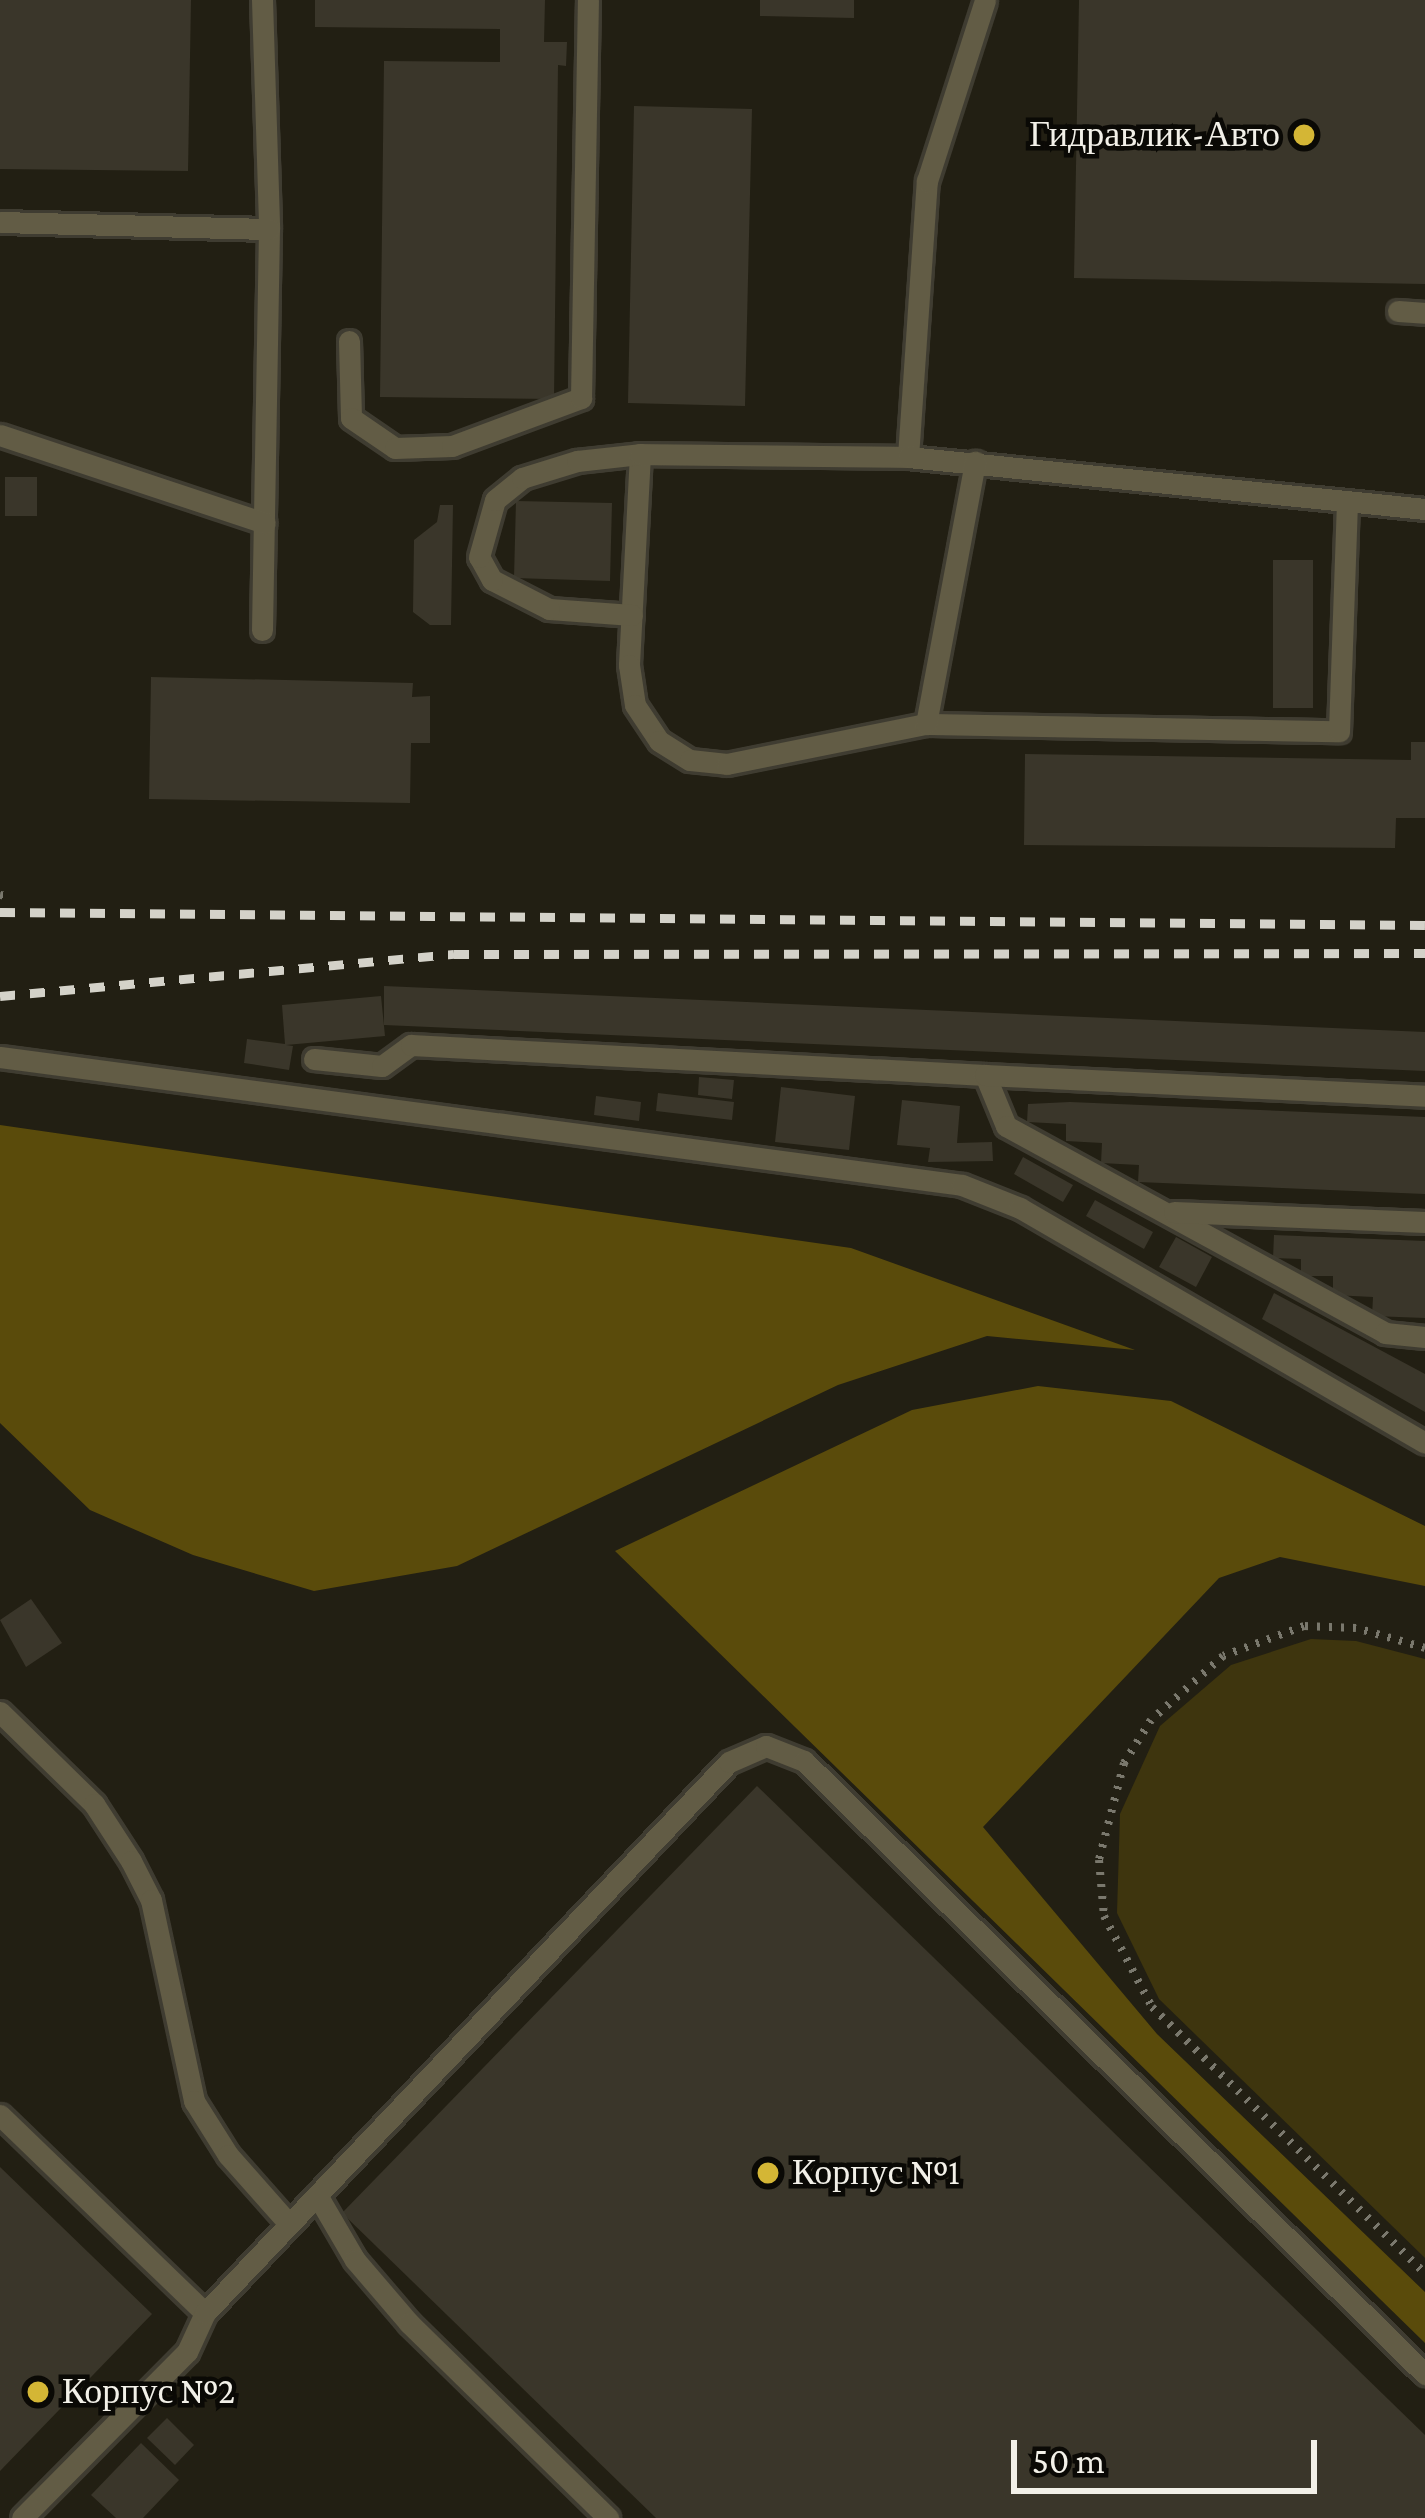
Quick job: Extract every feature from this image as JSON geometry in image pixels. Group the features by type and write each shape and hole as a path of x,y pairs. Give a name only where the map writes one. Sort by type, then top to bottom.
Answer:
{"lane":[{"path":"262,0 269,230 262,630"},
{"path":"349,340 351,418 395,448 452,446 580,398 588,0"},
{"path":"908,457 927,181 985,0"},
{"path":"0,222 269,230"},
{"path":"1398,311 1425,313"},
{"path":"0,435 265,524"},
{"path":"640,454 632,615 635,705 658,741 690,760 728,764 926,724 1339,731 1348,501"},
{"path":"632,615 549,610 491,580 478,557 495,500 522,478 578,461 640,454 908,457 1425,509"},
{"path":"926,724 975,462"},
{"path":"314,1059 382,1066 411,1045 1425,1096"},
{"path":"0,1058 962,1185 1020,1208 1425,1443"},
{"path":"985,1076 1006,1126 1171,1212 1385,1333 1425,1337"},
{"path":"1171,1212 1425,1222"},
{"path":"0,1712 94,1804 131,1862 151,1900 194,2101 228,2155 289,2224"},
{"path":"22,2518 187,2352 205,2313 729,1762 766,1746 805,1761 1425,2374"},
{"path":"0,2115 205,2313"},
{"path":"317,2195 355,2260 409,2323 608,2518"}],"path":[{"path":"1425,1648 1356,1628 1304,1626 1223,1656 1151,1720 1124,1763 1099,1860 1104,1916 1152,2007 1425,2273"}],"shaded area":[{"path":"0,1125 851,1248 1135,1350 987,1336 838,1385 457,1566 314,1591 193,1555 90,1510 0,1423"},
{"path":"1038,1386 1171,1401 1425,1526 1425,1586 1280,1557 1219,1578 983,1827 1157,2034 1425,2292 1425,2343 615,1551 912,1410"},
{"path":"1311,1639 1356,1641 1425,1659 1425,2258 1159,1999 1117,1913 1120,1814 1160,1726 1231,1665"}],"building":[{"path":"0,0 191,0 188,171 0,169"},
{"path":"315,0 545,0 544,42 567,42 566,66 558,65 554,399 380,397 384,61 500,62 500,29 315,27"},
{"path":"760,0 854,0 854,18 760,16"},
{"path":"1079,0 1425,0 1425,284 1074,278"},
{"path":"634,106 752,109 745,406 628,403"},
{"path":"5,477 37,477 37,516 5,516"},
{"path":"516,501 612,503 610,581 514,578"},
{"path":"440,505 453,505 451,625 430,625 413,612 414,540 437,522"},
{"path":"1273,560 1313,560 1313,708 1273,708"},
{"path":"151,677 413,683 412,697 430,696 430,743 411,743 410,803 149,799"},
{"path":"1411,742 1425,742 1425,818 1396,818 1395,848 1024,845 1025,754 1411,760"},
{"path":"384,986 1425,1032 1425,1071 384,1025"},
{"path":"381,996 385,1036 286,1045 293,1046 289,1070 244,1063 247,1039 285,1044 282,1005"},
{"path":"699,1077 734,1080 732,1099 698,1095"},
{"path":"781,1087 855,1096 849,1150 775,1142"},
{"path":"658,1093 734,1102 732,1120 656,1111"},
{"path":"596,1096 641,1102 639,1121 594,1115"},
{"path":"902,1100 960,1106 957,1143 992,1142 993,1161 928,1162 930,1148 897,1145"},
{"path":"1028,1104 1425,1117 1425,1194 1138,1182 1139,1165 1101,1163 1102,1143 1066,1141 1066,1124 1027,1122"},
{"path":"1023,1157 1073,1185 1063,1202 1014,1174"},
{"path":"1095,1200 1153,1232 1144,1249 1086,1216"},
{"path":"1274,1235 1425,1241 1425,1318 1372,1316 1373,1297 1333,1295 1333,1276 1301,1276 1301,1259 1273,1258"},
{"path":"1176,1237 1212,1257 1196,1287 1159,1267"},
{"path":"1274,1293 1425,1374 1425,1412 1262,1319"},
{"path":"31,1599 62,1643 26,1667 0,1620"},
{"name":"Корпус №1","path":"757,1786 1425,2435 1425,2518 656,2518 342,2213"},
{"name":"Корпус №2","path":"0,2167 152,2314 0,2471"},
{"path":"167,2418 194,2445 175,2465 147,2438"},
{"path":"141,2443 179,2480 143,2518 116,2518 91,2495"}],"railway":[{"path":"0,912 1425,925"},
{"path":"0,996 454,954 1425,953"}],"place":[{"name":"Гидравлик-Авто","path":"1304,135"},
{"name":"Корпус №1","path":"768,2173"},
{"name":"Корпус №2","path":"38,2392"}]}
